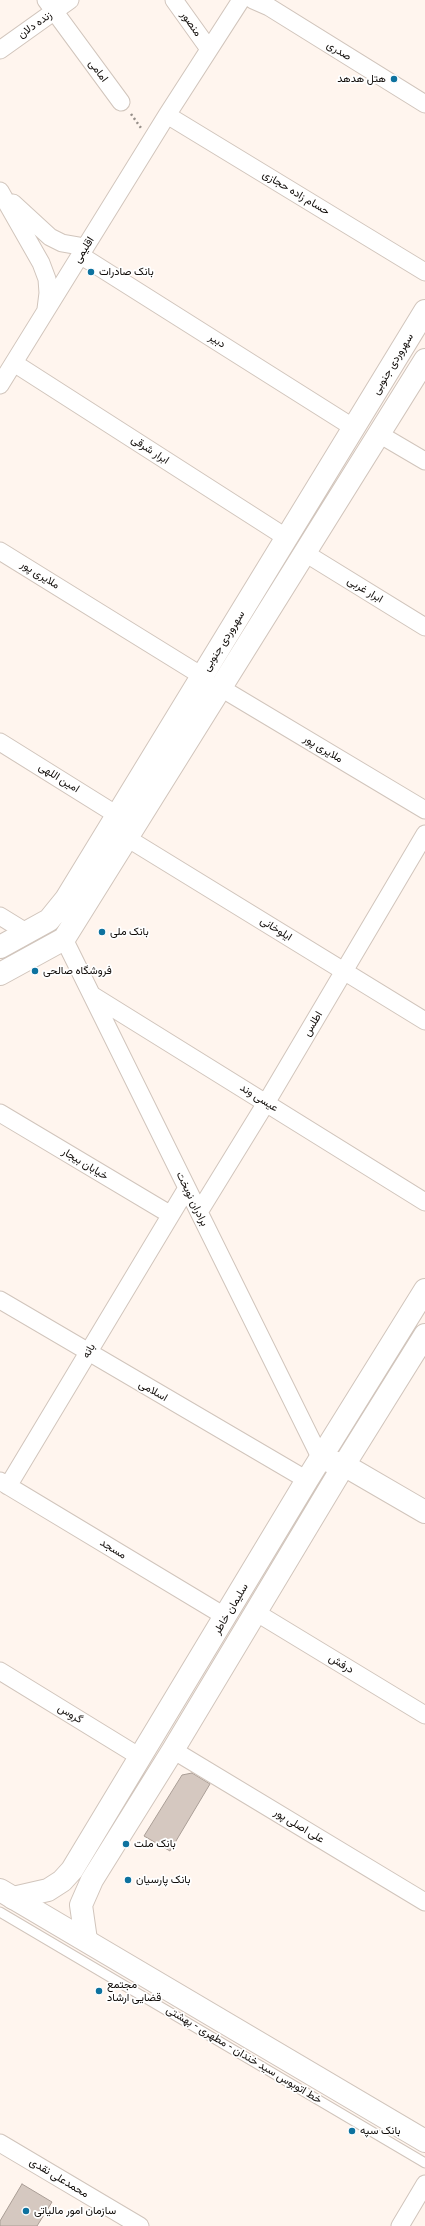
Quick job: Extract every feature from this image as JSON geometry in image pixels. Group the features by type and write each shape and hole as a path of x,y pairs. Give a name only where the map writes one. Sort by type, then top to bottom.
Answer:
{"main road":[{"name":"سهروردی جنوبی","path":"0,947 48,920 66,899 425,311"},
{"name":"سهروردی جنوبی","path":"0,974 64,939 425,360"},
{"path":"202,676 221,688"},
{"name":"سلیمان خاطر","path":"3,1899 48,1890 62,1881 72,1870 226,1617 307,1480 425,1290"},
{"path":"86,1940 81,1915 81,1900 92,1880 257,1613 344,1465 425,1335"},
{"path":"320,1459 344,1465 425,1512"},
{"path":"3,1899 86,1940 425,2141"}],"street":[{"name":"زنده دلان","path":"0,50 50,6 70,0"},
{"name":"منصور","path":"174,0 208,49"},
{"path":"167,115 208,49 241,0"},
{"name":"صدری","path":"253,0 271,3 425,104"},
{"name":"امامی","path":"50,6 121,102"},
{"name":"اقلیمی","path":"0,385 167,115"},
{"name":"حسام زاده حجازی","path":"167,115 425,272"},
{"path":"0,191 50,237 83,251"},
{"path":"0,191 41,263 47,279 48,293 46,311"},
{"name":"دبیر","path":"83,251 354,428"},
{"name":"ابرار شرقی","path":"14,363 287,538"},
{"path":"379,434 425,461"},
{"name":"ملایری پور","path":"0,551 202,676"},
{"name":"ابرار غربی","path":"305,553 425,627"},
{"name":"ملایری پور","path":"221,688 425,810"},
{"name":"امین اللهی","path":"0,742 117,815"},
{"name":"اطلس","path":"199,1212 266,1103 425,834"},
{"name":"ایلوخانی","path":"127,838 425,1020"},
{"path":"0,916 26,932"},
{"name":"برادران نوبخت","path":"64,939 320,1459"},
{"name":"عیسی وند","path":"92,995 425,1202"},
{"name":"خیابان بیجار","path":"0,1113 171,1215"},
{"name":"بانه","path":"4,1484 88,1353 187,1188"},
{"name":"اسلامی","path":"0,1300 88,1353 307,1480"},
{"name":"مسجد","path":"4,1484 226,1617"},
{"name":"درفش","path":"257,1613 425,1715"},
{"name":"گروس","path":"0,1671 140,1757"},
{"name":"علی اصلی پور","path":"173,1750 425,1902"},
{"name":"محمدعلی نقدی","path":"0,2143 119,2221 140,2226"},
{"path":"400,2226 425,2184"}],"lane":[{"name":"خط اتوبوس سید خندان - مطهری - بهشتی","path":"3,1899 425,2163"}],"path":[{"path":"121,102 151,141"}],"building":[{"path":"192,1773 210,1784 170,1851 144,1836 182,1775"},
{"name":"سازمان امور مالیاتی","path":"22,2184 52,2202 37,2226 0,2226 0,2221"}],"place":[{"name":"هتل هدهد","path":"394,79"},
{"name":"بانک صادرات","path":"91,272"},
{"name":"بانک ملی","path":"102,932"},
{"name":"فروشگاه صالحی","path":"35,971"},
{"name":"بانک ملت","path":"126,1844"},
{"name":"بانک پارسیان","path":"128,1880"},
{"name":"مجتمع قضایی ارشاد","path":"99,1991"},
{"name":"بانک سپه","path":"352,2131"},
{"name":"سازمان امور مالیاتی","path":"26,2211"}]}
